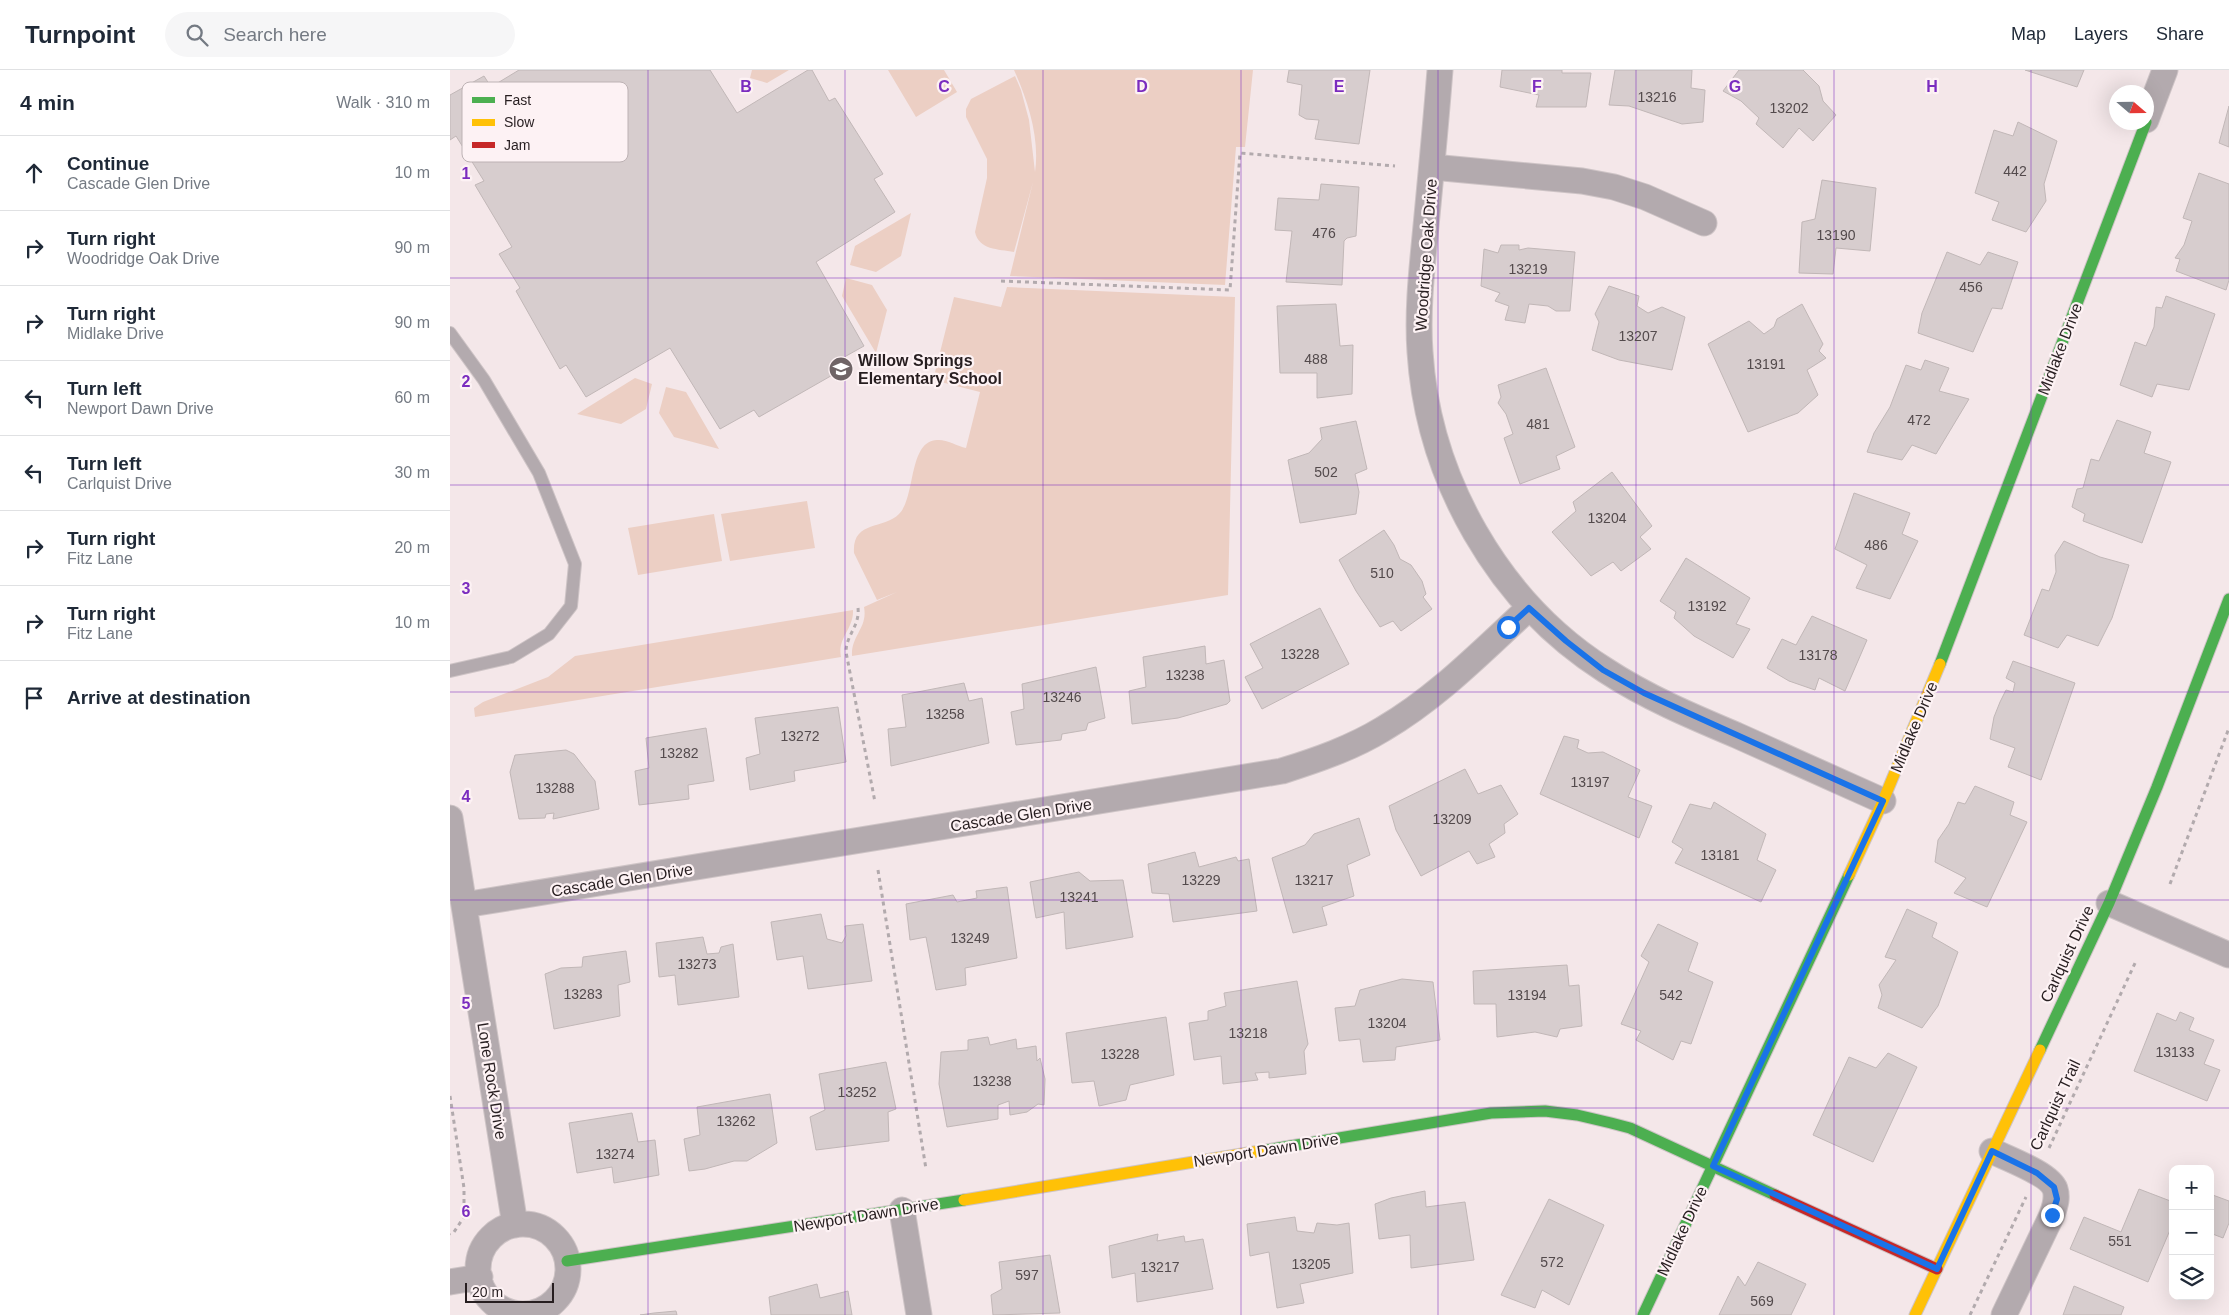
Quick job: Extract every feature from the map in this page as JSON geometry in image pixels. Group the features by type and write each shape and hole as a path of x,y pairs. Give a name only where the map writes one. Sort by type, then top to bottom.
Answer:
{"street":[{"name":"Woodridge Oak Drive","path":"1440,70 1419,304 1420,354 1427,401 1439,450 1456,496 1476,535 1499,571 1529,608 1566,641 1603,670 1644,693 1883,801"},
{"name":"Midlake Drive","path":"2154,100 2165,70"},
{"name":"Midlake Drive","path":"1643,1315 1883,801 1946,651 2143,130"},
{"path":"1432,168 1582,182 1614,187 1646,197 1704,223"},
{"name":"Carlquist Drive","path":"1915,1315 2108,903 2157,787 2229,599"},
{"name":"Cascade Glen Drive","path":"464,905 1282,772 1328,756 1383,729 1438,692 1529,608"},
{"name":"Lone Rock Drive","path":"450,818 515,1225"},
{"path":"2108,903 2229,955"},
{"name":"Newport Dawn Drive","path":"567,1261 902,1210 1526,1109 1561,1110 1596,1117 1630,1128 1937,1269"},
{"path":"1992,1151 2037,1173 2054,1187 2057,1199 2052,1215 2004,1315"},
{"path":"902,1210 919,1315"},
{"path":"529,1224 550,1232 561,1245 567,1261 566,1279 559,1296 545,1307 528,1314 505,1310 495,1304 481,1285 478,1262 488,1241 496,1232 515,1225 529,1224"},
{"path":"450,1282 480,1277"}],"lane":[{"path":"450,334 484,380 538,473 575,564 571,606 549,634 511,657 450,671"}],"path":[{"path":"1001,281 1230,290 1240,153 1395,166"},
{"path":"858,608 859,618 846,642 846,652 875,802"},
{"path":"2170,884 2229,728"},
{"path":"878,870 926,1169"},
{"name":"Carlquist Trail","path":"1970,1315 2136,960"},
{"path":"450,1096 464,1197 464,1217 454,1232 450,1234"}],"shaded area":[{"path":"752,70 789,70 767,83 750,78"},
{"path":"888,70 944,70 957,92 916,117"},
{"path":"1014,70 1253,70 1245,147 1236,147 1225,285 1010,276 1033,182 1014,252 990,248 981,242 975,232 987,178 987,159 966,117 966,109 971,99 1015,76 1029,120 1035,172 1036,146 1032,120"},
{"path":"911,213 901,256 876,272 850,265 855,246"},
{"path":"846,278 872,285 887,310 876,353 842,296"},
{"path":"1007,287 1235,297 1228,595 852,656 854,642 864,621 864,607 897,592 877,600 854,553 858,535 863,530 892,519 899,514 908,496 921,450 928,443 940,440 966,448 980,392 933,380 954,297 1001,307"},
{"path":"635,378 652,384 646,409 621,424 577,414"},
{"path":"666,387 686,392 719,449 674,437 659,413"},
{"path":"807,501 815,548 730,561 721,514"},
{"path":"714,514 722,561 638,575 628,528"},
{"path":"853,610 851,623 841,644 841,657 475,717 474,708 483,702 548,677 575,656"}],"building":[{"path":"519,70 710,70 737,113 808,70 812,70 829,101 835,98 883,174 874,179 895,212 816,262 864,346 830,365 836,373 759,417 754,410 720,429 670,348 586,397 566,365 560,369 516,291 520,288 499,254 512,247 475,185 484,181 472,162 628,162 628,82 499,82"},
{"path":"1289,70 1370,70 1359,144 1315,139 1319,120 1306,119 1299,115 1302,85 1287,82"},
{"path":"1502,70 1562,70 1562,73 1591,73 1586,107 1536,107 1539,95 1500,87"},
{"path":"1615,70 1692,70 1691,88 1705,90 1703,122 1682,124 1629,106 1609,105"},
{"path":"1739,70 1803,70 1819,86 1823,101 1836,115 1813,141 1799,128 1783,148 1756,124 1759,118 1741,101 1723,91"},
{"path":"2025,70 2084,70 2077,87"},
{"path":"484,76 488,82 473,82"},
{"path":"462,88 462,146 456,136 450,140 450,95"},
{"path":"2229,106 2229,147 2219,143"},
{"path":"2018,122 2057,141 2044,184 2046,201 2026,232 1992,220 1999,202 1975,193 1994,130 2013,136"},
{"path":"2199,173 2229,184 2229,280 2226,290 2176,271 2180,259 2175,258 2184,245 2192,221 2183,218"},
{"path":"1822,180 1876,188 1870,251 1836,248 1833,274 1799,273 1802,222 1815,219"},
{"path":"1321,184 1359,187 1356,236 1347,238 1344,241 1342,285 1286,282 1292,231 1275,230 1278,198 1319,200"},
{"path":"1501,245 1519,245 1519,250 1528,248 1575,252 1570,311 1556,311 1548,306 1529,304 1525,323 1505,320 1509,306 1495,301 1500,293 1481,286 1484,249 1498,253"},
{"path":"1947,252 1980,265 1988,252 2018,262 2002,309 1992,308 1973,352 1918,333 1922,313"},
{"path":"1609,286 1639,296 1637,306 1648,313 1662,307 1685,317 1672,370 1619,360 1592,350 1599,322 1595,314"},
{"path":"2166,296 2215,314 2189,390 2157,384 2152,397 2120,385 2135,342 2146,346 2154,327 2156,307 2162,308"},
{"path":"1336,304 1340,346 1353,345 1352,394 1317,398 1317,373 1280,373 1277,306"},
{"path":"1802,304 1823,344 1819,351 1826,358 1807,370 1818,395 1798,413 1748,432 1708,344 1749,321 1764,334 1774,327 1777,319"},
{"path":"1925,360 1949,368 1939,391 1969,399 1936,454 1912,445 1902,460 1867,452 1874,433 1890,407 1906,365 1921,370"},
{"path":"1546,368 1575,447 1556,456 1560,469 1520,484 1504,438 1513,434 1506,414 1498,403 1501,397 1498,385"},
{"path":"2117,420 2151,432 2144,453 2171,462 2142,543 2083,521 2085,514 2072,507 2077,489 2083,488 2091,459 2099,461"},
{"path":"1356,421 1367,469 1355,474 1359,492 1356,514 1300,523 1288,460 1309,453 1322,439 1320,428"},
{"path":"1612,472 1652,526 1640,537 1651,549 1621,571 1613,562 1591,576 1552,532 1576,511 1573,502"},
{"path":"1854,493 1910,513 1902,534 1918,541 1890,599 1856,588 1867,565 1835,549"},
{"path":"1384,530 1394,545 1400,559 1411,565 1422,581 1426,594 1423,597 1432,609 1401,631 1393,621 1380,627 1356,591 1339,560"},
{"path":"2064,541 2100,557 2129,565 2112,618 2098,646 2067,635 2058,648 2024,635 2042,589 2049,591 2056,572 2055,555"},
{"path":"1686,558 1750,598 1736,624 1750,629 1733,658 1694,636 1674,618 1676,612 1660,601"},
{"path":"1320,608 1349,664 1262,709 1245,677 1263,668 1250,644"},
{"path":"1812,616 1867,640 1845,691 1819,678 1815,690 1789,681 1767,668 1782,639 1796,645"},
{"path":"1205,646 1206,664 1224,660 1230,701 1227,704 1178,718 1132,724 1129,691 1146,687 1143,657"},
{"path":"2013,661 2075,683 2041,780 2008,767 2015,748 1990,739 1994,717 2000,702 2006,690 2013,692 2015,683 2006,678"},
{"path":"1096,667 1105,718 1088,723 1086,730 1062,734 1061,740 1016,745 1011,712 1024,709 1022,684"},
{"path":"964,683 969,701 982,698 989,743 891,766 888,729 906,727 902,695"},
{"path":"838,707 846,762 794,771 795,781 750,790 746,758 760,754 755,718"},
{"path":"706,728 714,781 688,785 689,799 639,805 635,771 649,768 646,738"},
{"path":"1564,736 1579,740 1577,748 1588,753 1603,752 1640,770 1628,797 1652,806 1639,838 1540,794"},
{"path":"566,750 574,754 595,781 599,809 553,819 554,813 546,814 545,818 519,819 510,772 515,755"},
{"path":"1465,769 1478,794 1501,785 1518,814 1504,824 1505,833 1489,844 1495,857 1477,864 1469,851 1421,876 1396,830 1389,806"},
{"path":"1975,786 2014,802 2010,815 2027,822 1987,907 1954,893 1966,878 1935,862 1938,840 1949,824 1958,802 1965,804"},
{"path":"1714,802 1766,834 1757,860 1776,870 1761,902 1675,863 1683,849 1672,842 1690,804 1711,809"},
{"path":"1359,818 1370,855 1347,865 1354,896 1322,907 1327,925 1293,933 1272,858 1305,845 1314,834"},
{"path":"1195,852 1199,867 1236,857 1238,861 1249,859 1257,911 1173,922 1169,894 1152,893 1148,864"},
{"path":"1079,872 1090,881 1123,880 1133,937 1066,949 1064,912 1036,918 1030,882"},
{"path":"1007,887 1017,958 965,968 966,985 936,990 926,937 910,940 906,904 953,895 957,902 977,898 976,891"},
{"path":"1907,909 1937,923 1932,937 1958,952 1938,1006 1922,1028 1878,1008 1882,995 1879,985 1896,960 1885,957"},
{"path":"821,914 827,939 842,943 846,936 845,926 863,924 872,981 808,989 803,956 777,960 771,922"},
{"path":"1658,924 1698,943 1688,971 1713,982 1691,1044 1681,1041 1673,1060 1636,1040 1641,1031 1621,1024 1649,962 1641,956"},
{"path":"703,937 707,954 719,953 721,947 733,944 739,997 678,1005 675,975 659,977 656,943"},
{"path":"626,951 630,982 618,985 620,1016 554,1029 545,974 561,968 582,967 583,957"},
{"path":"1567,965 1569,986 1579,985 1582,1026 1560,1029 1557,1037 1535,1032 1497,1037 1496,1004 1474,1004 1473,971"},
{"path":"1402,979 1433,982 1440,1040 1396,1047 1395,1060 1363,1062 1360,1039 1339,1041 1335,1008 1355,1006 1360,990"},
{"path":"1297,981 1308,1044 1304,1051 1306,1074 1269,1078 1269,1072 1255,1073 1258,1080 1223,1084 1221,1056 1194,1060 1189,1023 1208,1020 1208,1011 1226,1006 1224,993"},
{"path":"2180,1012 2194,1018 2189,1030 2214,1040 2204,1064 2220,1070 2207,1101 2134,1071 2157,1013 2176,1021"},
{"path":"1166,1017 1174,1075 1130,1085 1126,1100 1099,1106 1094,1081 1072,1083 1066,1033"},
{"path":"988,1037 990,1045 1016,1039 1017,1049 1036,1046 1037,1061 1040,1058 1045,1079 1044,1105 1038,1104 1027,1112 1010,1115 1009,1101 998,1105 998,1119 947,1127 939,1084 941,1052 968,1050 968,1040"},
{"path":"1888,1053 1917,1067 1873,1162 1813,1135 1849,1057 1876,1068"},
{"path":"886,1062 896,1109 888,1112 889,1141 816,1150 810,1117 825,1110 819,1074"},
{"path":"770,1094 777,1143 747,1161 734,1161 705,1169 689,1171 684,1139 700,1135 697,1107"},
{"path":"632,1113 638,1142 655,1140 659,1175 614,1183 612,1167 577,1173 569,1123"},
{"path":"2139,1189 2169,1200 2169,1232 2148,1282 2070,1249 2084,1217 2121,1232"},
{"path":"1425,1191 1426,1207 1465,1202 1474,1260 1411,1268 1410,1235 1379,1239 1375,1204 1391,1198"},
{"path":"2214,1195 2229,1201 2229,1223 2223,1238 2214,1235"},
{"path":"1549,1199 1604,1225 1569,1305 1542,1290 1535,1308 1501,1295"},
{"path":"1295,1217 1297,1231 1314,1233 1317,1223 1337,1225 1349,1223 1353,1273 1300,1284 1304,1303 1277,1308 1269,1252 1250,1256 1247,1224"},
{"path":"1158,1234 1157,1241 1184,1236 1185,1242 1203,1239 1213,1289 1137,1302 1135,1273 1112,1278 1109,1246"},
{"path":"1050,1255 1060,1313 993,1315 991,1295 1002,1289 999,1262"},
{"path":"1758,1262 1806,1284 1791,1315 1719,1315 1738,1276 1745,1286"},
{"path":"817,1284 820,1298 848,1291 852,1315 771,1315 769,1297"},
{"path":"2074,1286 2124,1307 2121,1315 2063,1315"},
{"path":"676,1311 677,1315 640,1315 654,1313"}],"traffic: fast":[{"path":"1940,664 2143,130"},
{"path":"2040,1050 2109,903 2157,787 2229,599"},
{"path":"1643,1315 1849,875"},
{"path":"1260,1151 1491,1113 1545,1111 1577,1115 1630,1128 1775,1195"},
{"path":"567,1261 964,1200"}],"traffic: slow":[{"path":"1849,875 1883,801 1940,664"},
{"path":"1915,1315 2040,1050"},
{"path":"964,1200 1260,1151"}],"traffic: jam":[{"path":"1775,1195 1937,1269"}],"place":[{"name":"Willow Springs Elementary School","path":"841,369"}],"route":[{"path":"1508,627 1529,608 1566,641 1603,670 1644,693 1883,801 1713,1166 1937,1269 1992,1151 2046,1178 2054,1187 2057,1199 2052,1215"}]}
